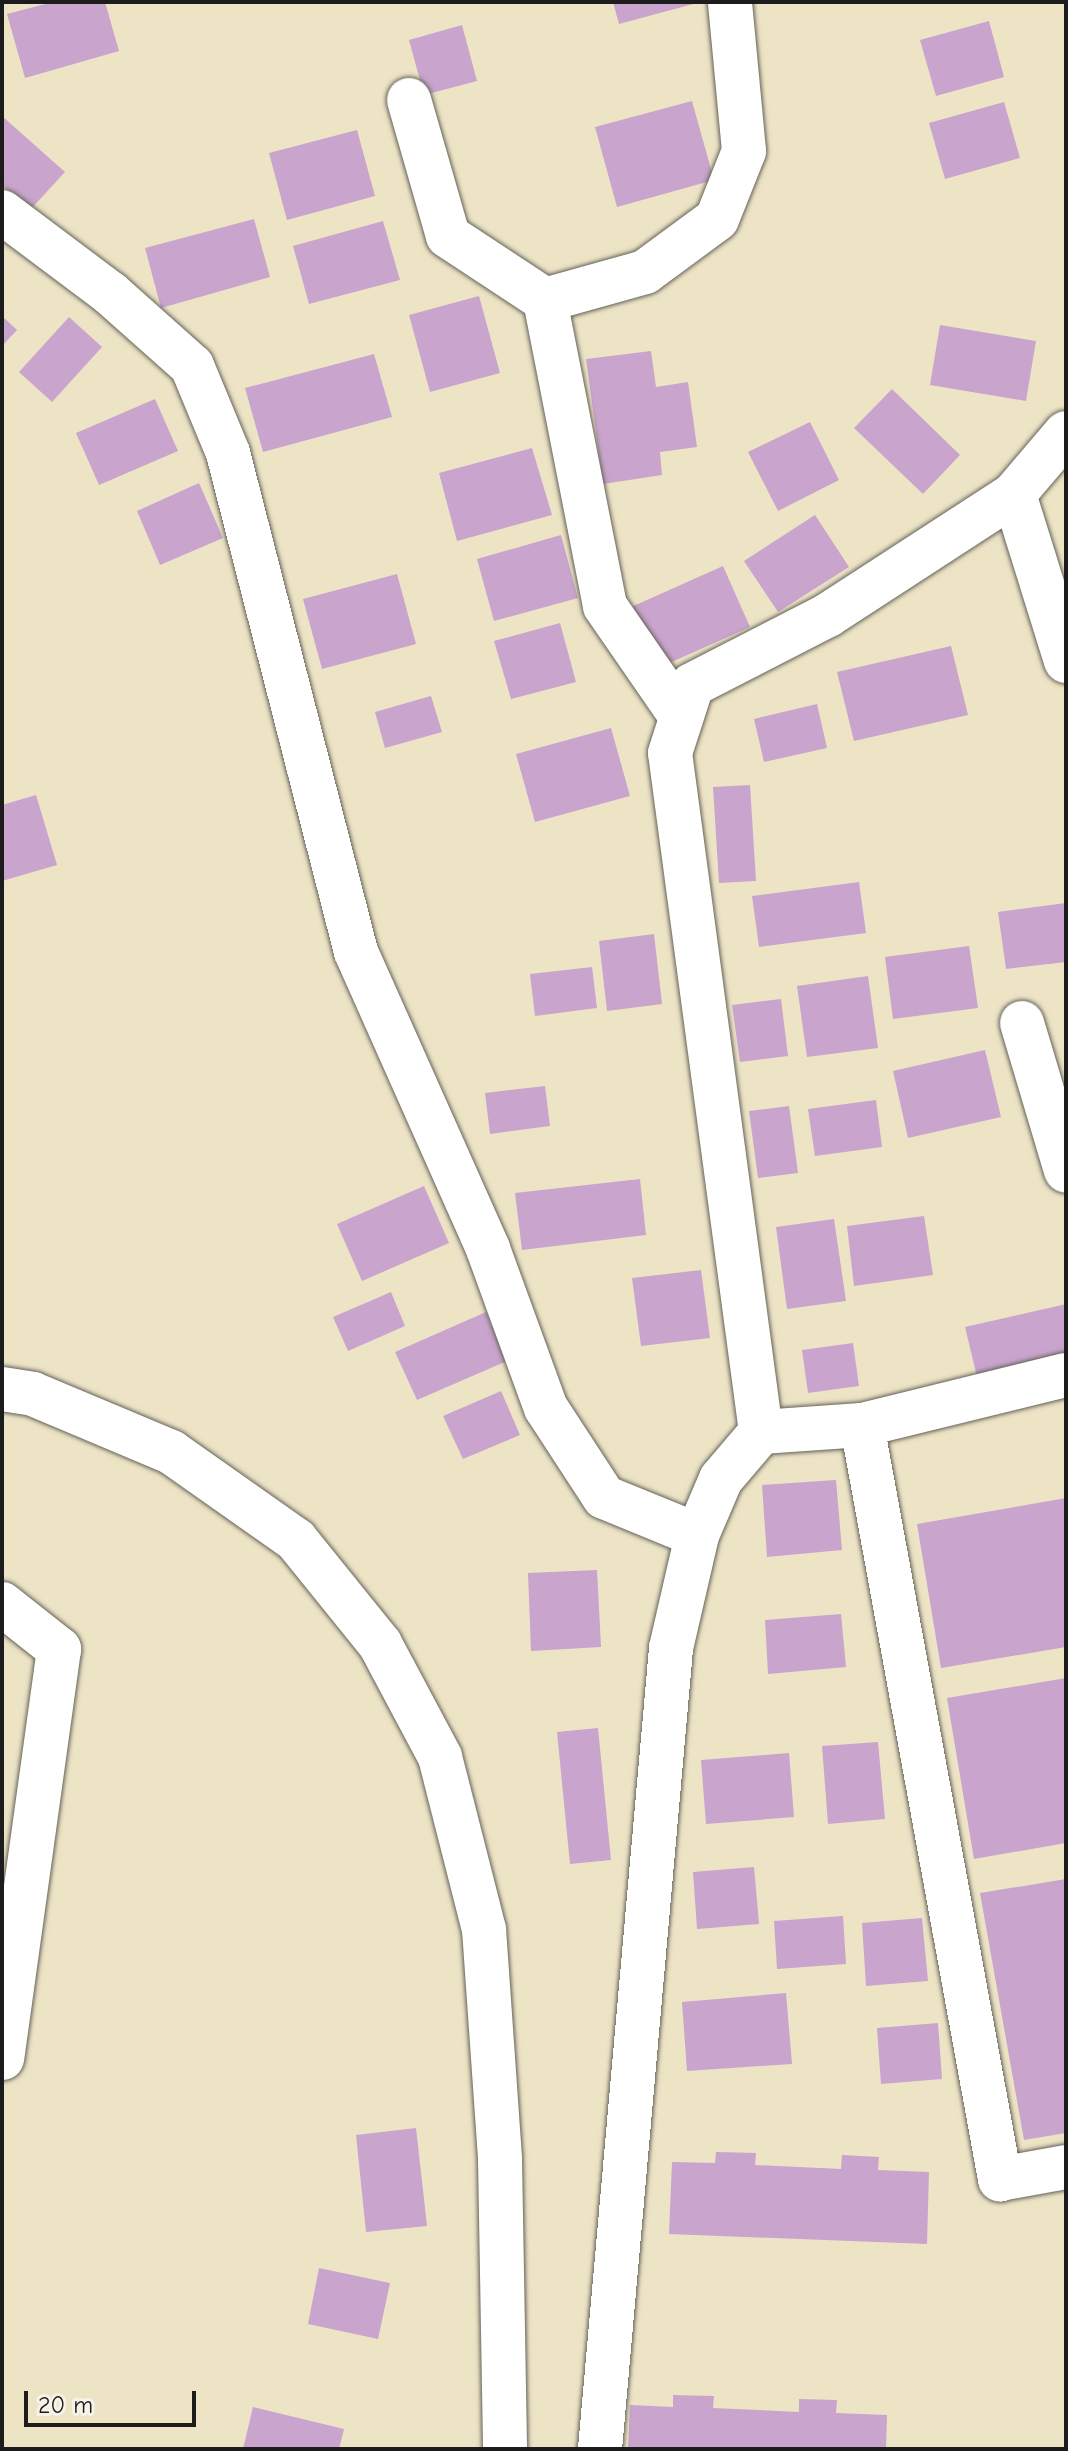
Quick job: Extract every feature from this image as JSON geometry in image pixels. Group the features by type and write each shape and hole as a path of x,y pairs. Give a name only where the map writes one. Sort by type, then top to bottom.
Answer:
{"street":[{"path":"545,300 645,272 717,219 744,151 730,2"},
{"path":"409,100 448,236 545,300 605,606 681,716"},
{"path":"2,212 110,293 192,366 228,453 356,952 488,1249 546,1408 604,1497 697,1535"},
{"path":"761,1432 670,753 681,716 692,685 828,615 1014,494 1066,433"},
{"path":"1014,494 1066,661"},
{"path":"1022,1023 1066,1171"},
{"path":"600,2449 671,1648 697,1535 721,1479 761,1432 862,1425 1066,1375"},
{"path":"2,1389 33,1394 171,1452 296,1540 380,1644 440,1757 484,1929 500,2159 505,2449"},
{"path":"862,1425 1000,2179 1066,2167"},
{"path":"2,1604 59,1649 2,2058"}],"building":[{"path":"53,2 105,2 119,51 25,78 7,14"},
{"path":"613,2 697,2 697,3 619,24"},
{"path":"989,21 1004,77 936,96 920,40"},
{"path":"462,25 477,81 424,95 409,40"},
{"path":"692,101 714,180 617,207 595,127"},
{"path":"1004,102 1020,158 945,179 929,123"},
{"path":"2,116 65,172 30,210 2,185"},
{"path":"357,130 375,196 287,220 269,153"},
{"path":"254,219 270,277 161,308 145,248"},
{"path":"383,221 400,280 309,304 293,246"},
{"path":"479,296 500,373 430,392 409,315"},
{"path":"2,316 17,330 2,346"},
{"path":"69,317 102,347 52,402 19,372"},
{"path":"940,325 1036,341 1026,401 930,385"},
{"path":"651,351 656,387 688,382 697,447 660,452 662,475 603,484 586,359"},
{"path":"374,354 392,417 263,452 245,388"},
{"path":"892,389 960,455 923,494 854,428"},
{"path":"155,399 178,451 99,485 76,433"},
{"path":"810,422 839,480 778,511 748,452"},
{"path":"532,448 552,515 457,541 439,473"},
{"path":"199,483 223,538 160,565 137,511"},
{"path":"815,515 849,567 778,612 744,561"},
{"path":"561,535 578,598 494,621 477,559"},
{"path":"723,566 750,627 656,669 629,608"},
{"path":"397,574 416,644 322,669 303,599"},
{"path":"560,623 576,682 511,699 494,641"},
{"path":"951,646 968,715 854,741 837,672"},
{"path":"431,696 442,732 385,748 375,712"},
{"path":"817,704 827,748 764,762 754,719"},
{"path":"611,728 630,796 535,822 516,754"},
{"path":"750,785 756,881 719,883 713,787"},
{"path":"36,795 57,865 2,881 2,805"},
{"path":"859,882 866,933 759,947 752,896"},
{"path":"1066,903 1066,962 1006,969 998,912"},
{"path":"654,934 662,1004 607,1011 599,941"},
{"path":"969,946 978,1008 893,1019 885,957"},
{"path":"592,967 597,1008 535,1016 530,974"},
{"path":"868,976 878,1048 807,1057 797,986"},
{"path":"781,999 788,1056 740,1062 732,1005"},
{"path":"985,1050 1001,1117 908,1138 893,1071"},
{"path":"545,1086 550,1126 490,1134 485,1093"},
{"path":"876,1100 882,1147 815,1156 808,1109"},
{"path":"789,1106 798,1173 758,1178 749,1111"},
{"path":"640,1179 646,1235 522,1250 515,1193"},
{"path":"424,1186 449,1243 362,1281 337,1224"},
{"path":"924,1216 933,1275 854,1286 847,1226"},
{"path":"834,1219 846,1301 787,1309 776,1227"},
{"path":"701,1270 710,1338 641,1346 632,1278"},
{"path":"391,1292 405,1326 348,1351 333,1317"},
{"path":"1066,1304 1066,1357 977,1377 965,1327"},
{"path":"486,1312 507,1361 417,1400 395,1352"},
{"path":"853,1343 859,1386 808,1393 802,1350"},
{"path":"501,1391 520,1435 463,1459 443,1416"},
{"path":"836,1480 842,1550 767,1557 762,1485"},
{"path":"1066,1498 1066,1647 941,1668 917,1524"},
{"path":"597,1570 601,1647 531,1651 528,1573"},
{"path":"841,1614 846,1667 768,1674 765,1620"},
{"path":"1066,1678 1066,1843 974,1859 947,1698"},
{"path":"598,1728 611,1860 570,1864 557,1732"},
{"path":"878,1742 885,1819 828,1824 822,1746"},
{"path":"789,1753 794,1817 706,1824 701,1760"},
{"path":"754,1867 759,1924 697,1929 693,1872"},
{"path":"1066,1879 1066,2133 1024,2140 980,1893"},
{"path":"843,1916 846,1964 777,1969 774,1921"},
{"path":"922,1918 928,1981 866,1986 862,1923"},
{"path":"786,1993 792,2064 687,2071 682,2002"},
{"path":"938,2023 942,2079 881,2084 877,2028"},
{"path":"416,2128 427,2226 366,2232 356,2135"},
{"path":"716,2152 756,2153 755,2165 841,2169 842,2155 879,2157 878,2170 929,2172 927,2244 669,2234 672,2162 715,2163"},
{"path":"319,2268 390,2283 378,2339 308,2324"},
{"path":"673,2395 714,2396 713,2408 799,2412 799,2399 837,2400 836,2413 887,2415 886,2449 628,2449 630,2405 673,2407"},
{"path":"253,2407 344,2429 339,2449 243,2449"}]}
